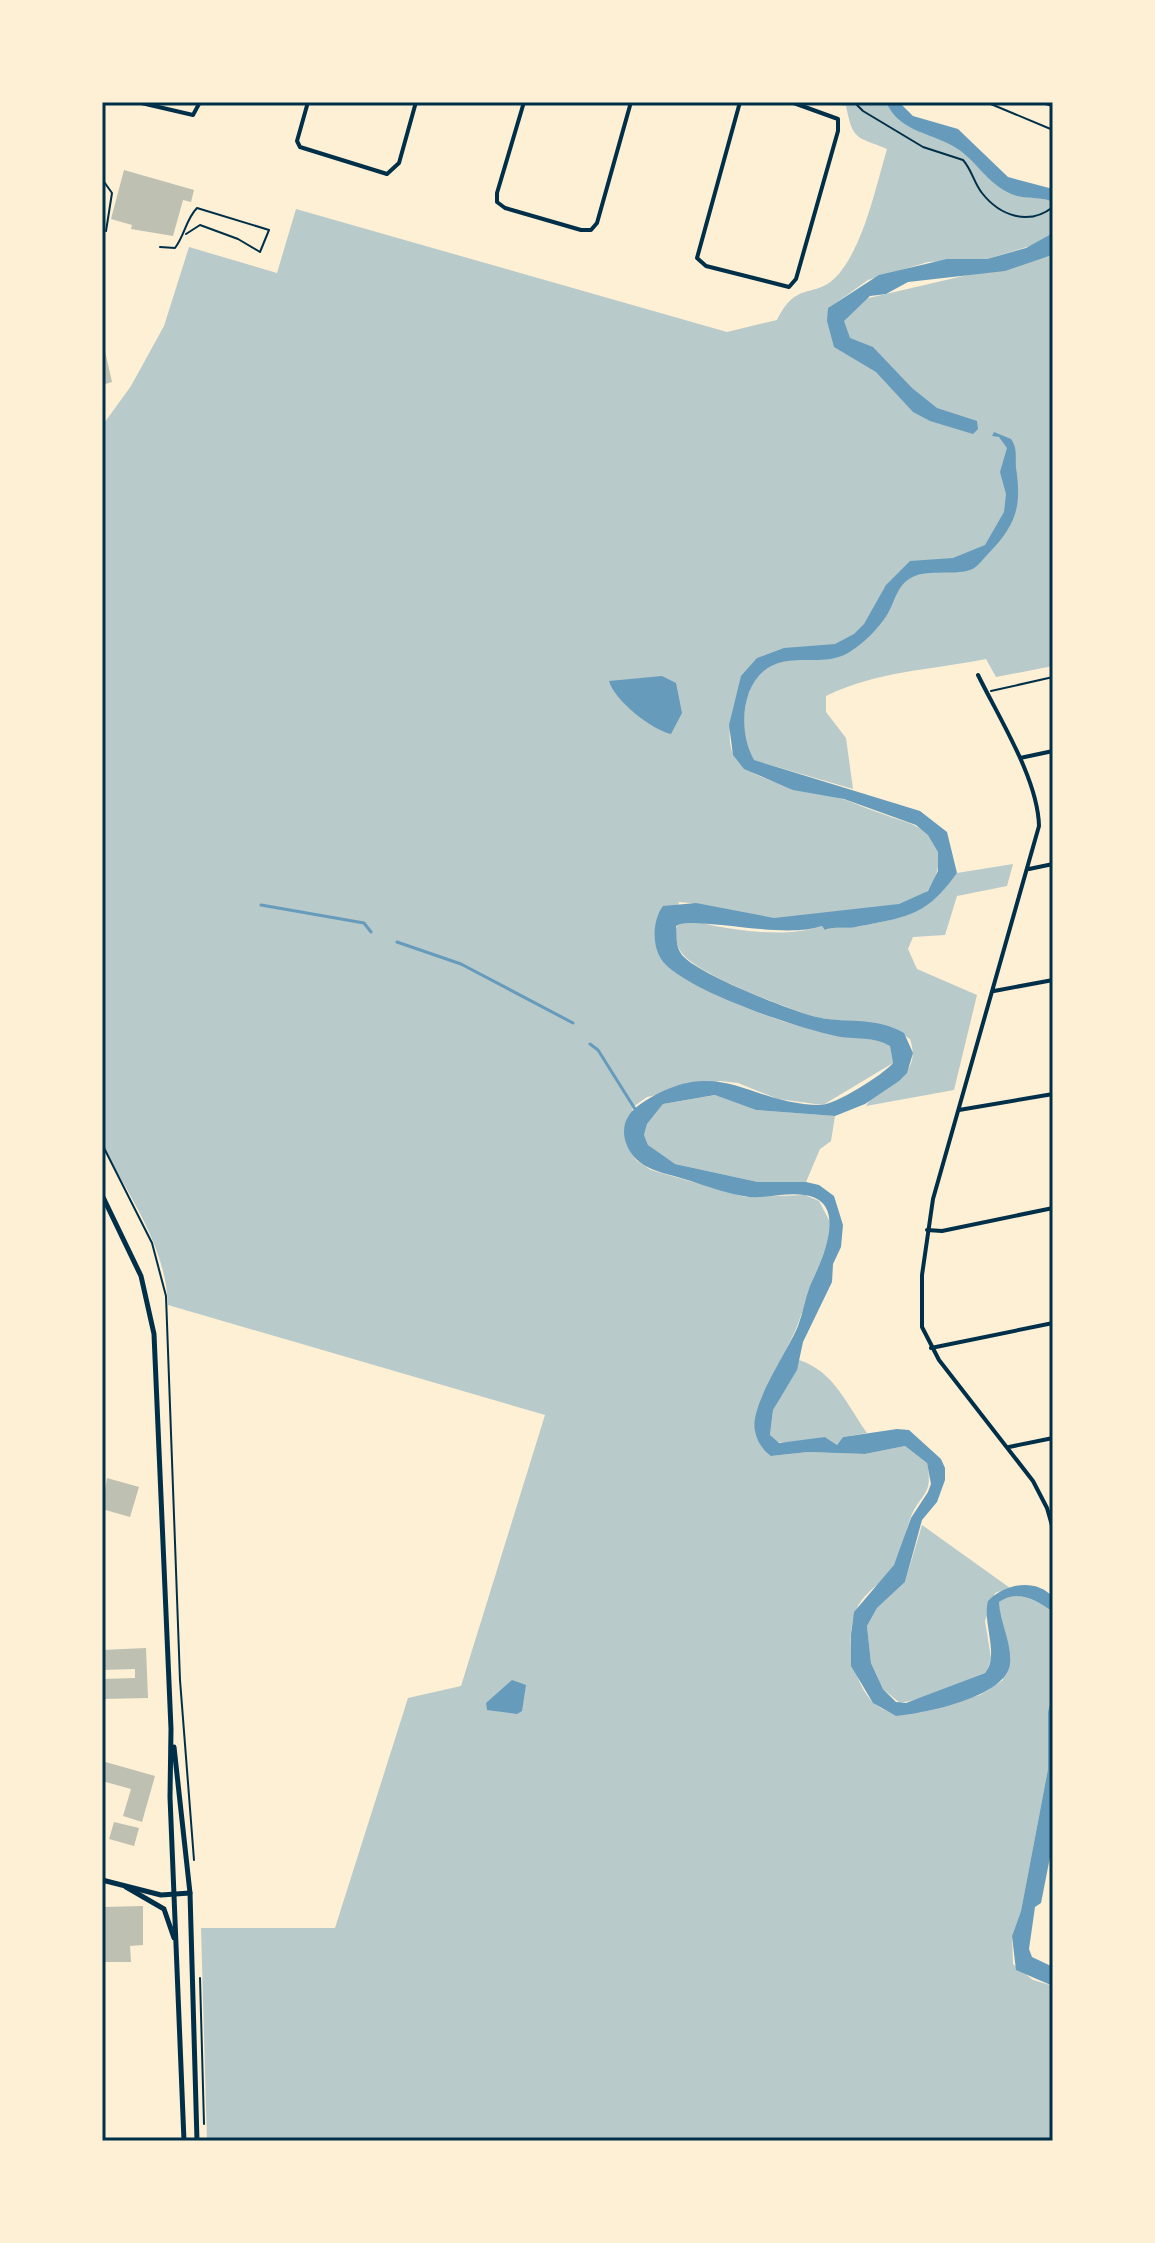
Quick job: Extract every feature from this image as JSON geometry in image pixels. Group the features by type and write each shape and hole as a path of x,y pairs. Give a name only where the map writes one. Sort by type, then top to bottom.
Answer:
{"highway":[{"path":"1046,102 1053,104"}],"main road":[{"path":"102,1195 141,1276 154,1334 184,2141"},
{"path":"171,1729 190,1893 197,2141"},
{"path":"102,1880 173,1895 190,1893"},
{"path":"126,1887 156,1902 165,1911 176,1946"}],"street":[{"path":"137,102 185,115 193,115 200,102"},
{"path":"308,102 297,141 300,147 387,174 399,163 416,102"},
{"path":"524,102 497,202 505,208 581,230 591,230 597,223 631,102"},
{"path":"740,102 697,258 706,266 789,287 796,279 838,131 838,119 791,102"},
{"path":"978,675 1020,758 1039,816 1029,869 927,1230 922,1327 931,1348 1009,1447 1047,1508 1053,1529"},
{"path":"1020,758 1053,751"},
{"path":"1029,869 1053,864"},
{"path":"994,991 1053,980"},
{"path":"959,1110 1053,1094"},
{"path":"927,1230 942,1231 1053,1208"},
{"path":"931,1348 1053,1323"},
{"path":"1009,1447 1053,1438"}],"lane":[{"path":"102,179 112,193 106,231"},
{"path":"160,247 175,248 186,234 200,225 238,239 260,252 269,230 197,208 189,216 186,234"}],"path":[{"path":"854,102 863,111 923,147 963,160 981,192 1020,218 1036,218 1052,208"},
{"path":"986,102 1053,130"},
{"path":"986,692 1053,677"},
{"path":"102,1144 152,1243 166,1296 181,1695 195,1863"},
{"path":"200,1969 204,2129"}],"shaded area":[{"path":"823,102 886,102 899,119 960,150 1005,191 1053,202 1053,233 1037,244 987,259 928,262 868,280 830,307 1053,255 1053,666 996,677 986,659 885,676 826,696 826,712 846,738 853,789 753,760 743,726 744,707 750,691 737,698 731,720 730,744 735,757 744,767 771,780 846,800 919,828 931,837 938,851 936,875 931,887 911,901 874,910 829,915 763,917 679,902 664,963 702,987 764,1015 829,1034 890,1045 893,1063 823,1105 778,1099 738,1083 720,1081 647,1097 633,1107 626,1143 636,1160 651,1170 745,1197 805,1195 819,1201 830,1222 831,1233 796,1329 761,1402 771,1456 808,1452 865,1454 905,1446 927,1463 927,1489 910,1519 897,1559 891,1571 861,1601 855,1612 851,1640 855,1669 860,1683 875,1704 897,1716 980,1695 1003,1680 999,1602 1019,1596 1053,1612 1048,1769 1021,1911 1012,1936 1013,1964 1033,1980 1053,1986 1053,2141 207,2141 201,1928 335,1928 408,1698 461,1686 545,1415 168,1305 166,1284 154,1245 106,1152 102,1136 102,426 131,386 164,326 189,247 277,273 296,209 727,332 777,320 791,300 827,284 845,266 861,235 887,149 868,142 854,132 846,106"},
{"path":"1013,864 1007,886 957,896 945,935 913,937 908,949 917,969 977,995 954,1090 866,1106 906,1072 913,1053 910,1039 885,1027 809,1015 761,997 690,961 677,942 677,923 687,921 741,930 783,932 822,926 826,930 852,928 888,921 924,907 946,888 957,873"},
{"path":"716,1095 756,1110 835,1116 831,1141 820,1149 806,1182 758,1182 675,1164 648,1145 644,1135 647,1124 663,1104"},
{"path":"799,1360 822,1372 831,1381 867,1433 843,1437 837,1445 825,1437 794,1443 775,1442 770,1435 773,1410"},
{"path":"922,1525 1010,1588 995,1593 985,1621 991,1658 987,1672 919,1699 900,1703 883,1689 871,1663 867,1626 877,1608 905,1582"}],"water":[{"path":"886,102 899,102 913,116 958,129 1008,177 1053,189 1053,202 1016,196 1002,189 961,151 898,119"},
{"path":"1053,233 1052,255 1005,271 908,282 886,294 870,296 844,321 850,338 873,347 912,388 937,408 977,421 978,429 973,434 930,421 913,412 876,372 834,347 827,321 828,308 879,275 947,259 987,259 1026,248"},
{"path":"994,432 1011,439 1015,446 1018,494 1015,515 997,544 970,570 923,574 909,579 898,591 879,626 848,653 833,658 773,665 752,686 744,715 748,746 754,760 920,811 947,832 957,873 925,907 889,921 825,930 822,926 785,930 699,923 676,926 677,945 682,955 722,980 809,1015 881,1024 904,1033 913,1053 907,1073 865,1104 835,1116 756,1110 715,1095 663,1104 647,1124 644,1135 648,1145 675,1164 758,1182 806,1182 819,1185 834,1196 843,1225 841,1247 833,1264 832,1282 803,1342 797,1370 773,1410 770,1435 779,1443 825,1437 837,1445 843,1437 909,1430 941,1459 945,1480 937,1502 922,1520 905,1582 877,1608 867,1626 871,1663 883,1689 896,1702 906,1703 985,1673 991,1657 988,1601 1003,1590 1020,1585 1038,1587 1053,1597 1053,1612 1034,1600 1020,1596 999,1602 1010,1664 1005,1676 995,1686 944,1707 896,1716 873,1703 851,1666 851,1634 854,1612 894,1565 911,1518 928,1492 931,1484 927,1463 905,1446 865,1454 808,1452 771,1456 757,1439 755,1431 758,1408 798,1326 825,1248 829,1234 826,1208 818,1200 804,1195 743,1196 652,1169 634,1157 626,1143 624,1130 629,1115 642,1103 669,1089 692,1082 713,1081 795,1103 820,1105 858,1088 893,1063 890,1046 884,1043 836,1036 796,1025 746,1008 698,986 679,975 660,958 655,943 655,927 663,906 696,903 774,918 899,904 928,891 938,871 938,852 928,835 916,825 844,799 793,790 744,769 733,755 729,725 741,676 757,658 784,648 835,644 854,634 864,624 886,585 910,561 953,558 985,545 1004,512 1006,494 1000,472 1007,448 999,437 992,436"},
{"path":"662,676 676,683 682,713 671,734 654,727 635,713 618,697 609,681"},
{"path":"512,1680 526,1685 522,1711 517,1714 487,1710 486,1703"},
{"path":"1053,1693 1053,1842 1041,1903 1035,1907 1029,1949 1032,1957 1053,1967 1053,1986 1016,1970 1012,1936 1021,1911 1048,1769 1048,1712"}],"building":[{"path":"124,170 194,190 191,202 183,200 173,236 131,229 132,225 111,219"},
{"path":"102,338 112,382 102,385"},
{"path":"107,1478 139,1487 130,1517 102,1509"},
{"path":"146,1648 148,1698 102,1699 102,1679 135,1678 135,1669 102,1670 102,1650"},
{"path":"102,1761 155,1776 142,1822 123,1816 131,1789 102,1781"},
{"path":"114,1822 139,1828 134,1846 109,1839"},
{"path":"143,1906 143,1945 130,1946 131,1962 102,1962 102,1907"}],"waterway":[{"path":"261,905 364,923 371,932"},
{"path":"397,942 461,964 573,1023"},
{"path":"590,1044 598,1050 635,1109"}]}
